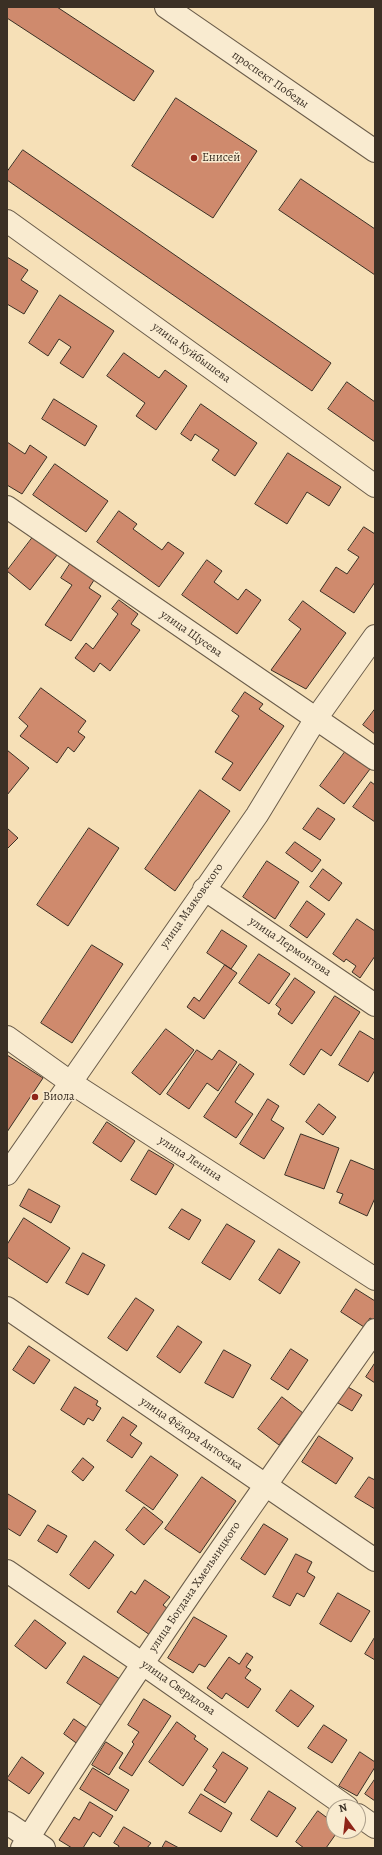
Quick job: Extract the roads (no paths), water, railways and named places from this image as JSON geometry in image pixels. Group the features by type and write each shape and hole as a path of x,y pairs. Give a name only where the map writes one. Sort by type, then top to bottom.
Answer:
{"street":[{"name":"проспект Победы","path":"166,7 375,151"},
{"name":"улица Куйбышева","path":"7,221 375,486"},
{"name":"улица Щусева","path":"7,507 315,720 375,759"},
{"name":"улица Маяковского","path":"7,1174 204,889 257,815 315,720 375,636"},
{"name":"улица Лермонтова","path":"204,889 375,1005"},
{"name":"улица Ленина","path":"7,1037 70,1082 375,1279"},
{"name":"улица Фёдора Антосяка","path":"7,1308 375,1560"},
{"name":"улица Богдана Хмельницкого","path":"31,1844 143,1664 265,1485 375,1330"},
{"name":"улица Свердлова","path":"7,1571 336,1799"},
{"path":"366,1821 375,1827"},
{"path":"7,1823 31,1844"}],"place":[{"name":"Енисей","path":"194,158"},
{"name":"Виола","path":"35,1097"}]}
